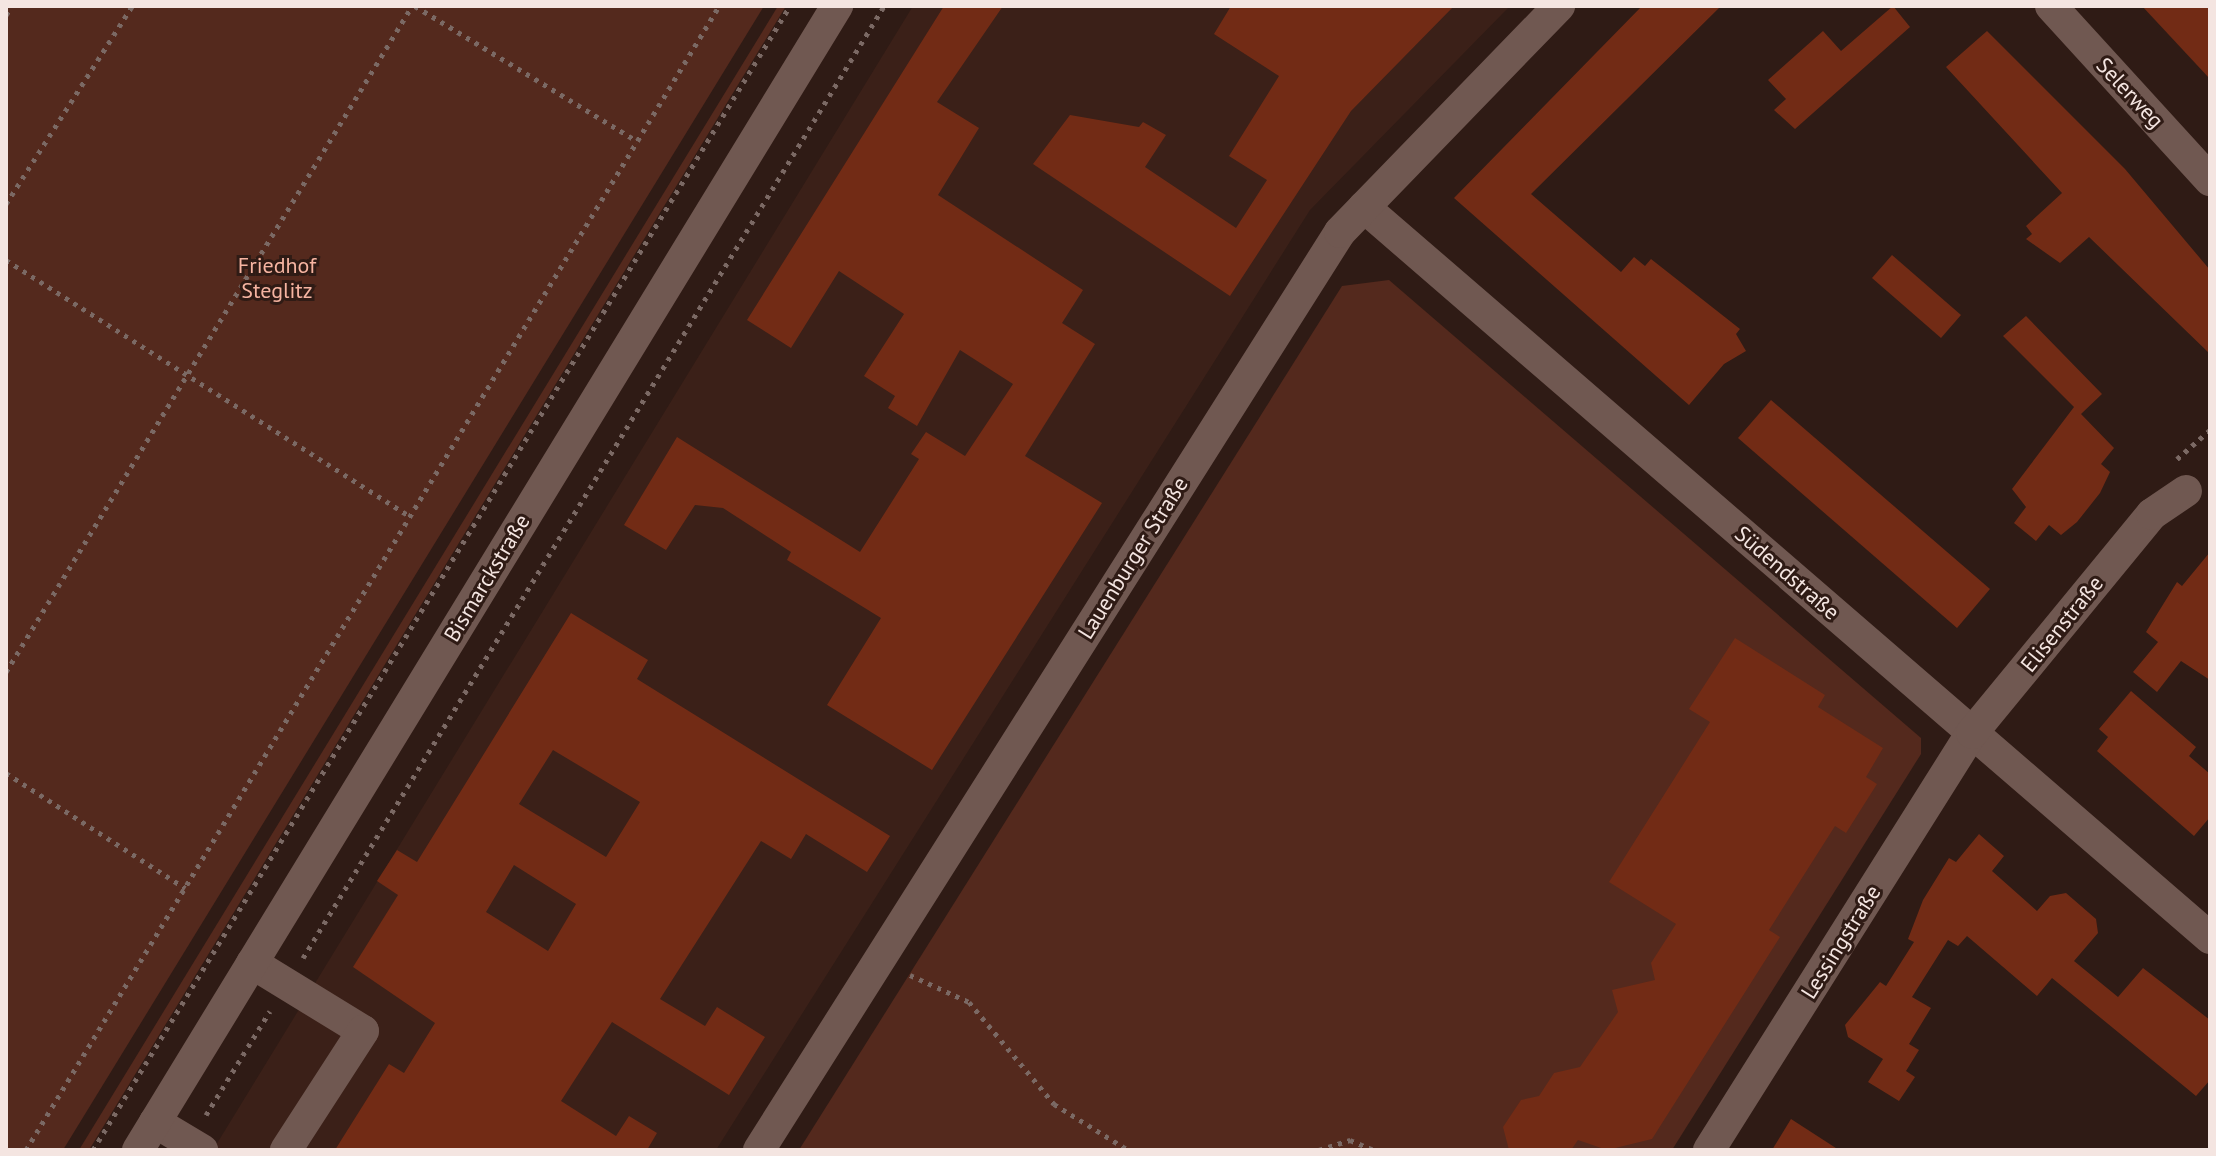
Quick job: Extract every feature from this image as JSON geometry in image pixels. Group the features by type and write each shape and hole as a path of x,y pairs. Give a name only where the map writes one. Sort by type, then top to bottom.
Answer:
{"street":[{"name":"Bismarckstraße","path":"138,1150 837,6"},
{"name":"Lauenburger Straße","path":"759,1150 1329,249 1364,207 1559,6"},
{"name":"Selerweg","path":"2051,6 2210,180"},
{"name":"Südendstraße","path":"1364,207 2210,938"},
{"name":"Elisenstraße","path":"1972,733 2152,514 2186,491"},
{"name":"Lessingstraße","path":"1709,1150 1972,733"},
{"path":"252,963 363,1031 286,1150"},
{"path":"155,1122 196,1146"}],"path":[{"path":"6,15 12,6"},
{"path":"6,204 132,6"},
{"path":"6,672 414,6 637,141"},
{"path":"26,1150 719,6"},
{"path":"93,1150 790,6"},
{"path":"196,1146 287,985 884,6"},
{"path":"6,260 410,516"},
{"path":"2174,462 2210,430"},
{"path":"6,773 185,888"},
{"path":"910,975 969,1002 1054,1104 1128,1150"},
{"path":"1319,1150 1350,1140 1374,1150"}],"shaded area":[{"path":"913,6 1510,6 1310,210 716,1150 213,1150"}],"green space":[{"name":"Friedhof Steglitz","path":"6,6 764,6 63,1150 6,1150"},
{"path":"778,6 786,6 89,1150 79,1150"},
{"path":"1389,280 1921,738 1921,754 1672,1150 799,1150 1342,286"}],"building":[{"path":"944,6 1003,6 937,102 979,128 938,195 1083,290 1062,323 1095,344 1025,456 1102,503 932,770 827,705 881,618 787,560 791,552 723,508 695,505 666,550 624,525 677,437 860,552 919,459 911,454 926,432 965,456 1013,384 960,350 917,426 888,408 895,396 864,376 904,314 839,271 791,348 747,320"},
{"path":"1231,6 1454,6 1351,111 1230,296 1033,164 1070,115 1139,127 1143,122 1166,135 1145,167 1236,228 1267,180 1229,156 1279,76 1214,34"},
{"path":"1642,6 1721,6 1531,194 1621,272 1634,257 1645,266 1651,259 1740,329 1736,334 1746,351 1724,364 1689,405 1454,198"},
{"path":"1893,6 1910,27 1795,129 1774,110 1786,99 1768,80 1823,31 1841,51"},
{"path":"2142,6 2210,6 2210,79"},
{"path":"1987,31 2125,169 2210,270 2210,354 2089,237 2060,263 2026,239 2032,234 2026,226 2062,193 1946,67"},
{"path":"1892,255 1961,315 1941,338 1872,278"},
{"path":"2026,316 2102,394 2081,414 2114,448 2101,464 2110,472 2100,493 2077,522 2061,535 2049,525 2036,541 2014,523 2026,507 2012,489 2074,407 2003,336"},
{"path":"1771,400 1990,589 1957,628 1738,438"},
{"path":"2210,552 2210,680 2181,661 2157,692 2133,672 2158,642 2146,632 2177,582 2182,586"},
{"path":"571,613 648,660 637,679 890,836 867,872 806,834 791,859 761,841 660,999 705,1026 717,1007 765,1037 729,1095 612,1022 561,1101 616,1136 629,1116 657,1133 647,1150 335,1150 389,1064 404,1073 435,1023 353,967 398,895 377,881 397,850 417,862","holes":["553,750 640,802 606,857 519,804","514,865 576,904 548,951 486,912"]},
{"path":"1735,638 1825,695 1818,707 1883,748 1866,777 1877,784 1846,833 1835,826 1769,930 1780,937 1652,1139 1607,1150 1578,1140 1571,1150 1509,1150 1503,1127 1521,1100 1539,1096 1554,1073 1580,1067 1618,1012 1612,990 1655,980 1651,963 1676,924 1609,882 1710,722 1689,709"},
{"path":"2131,691 2196,747 2189,756 2210,774 2210,817 2194,836 2097,751 2108,737 2099,729"},
{"path":"1979,834 2004,856 1992,871 2037,911 2050,896 2066,893 2096,919 2098,933 2074,961 2118,997 2143,968 2210,1020 2210,1080 2196,1096 2052,978 2037,996 1967,936 1958,946 1948,940 1912,997 1931,1008 1909,1044 1919,1050 1906,1071 1915,1077 1899,1101 1868,1082 1883,1059 1848,1037 1845,1025 1880,982 1886,986 1914,942 1908,939 1923,900 1949,858 1956,862"},
{"path":"1791,1119 1839,1150 1772,1150"}]}
